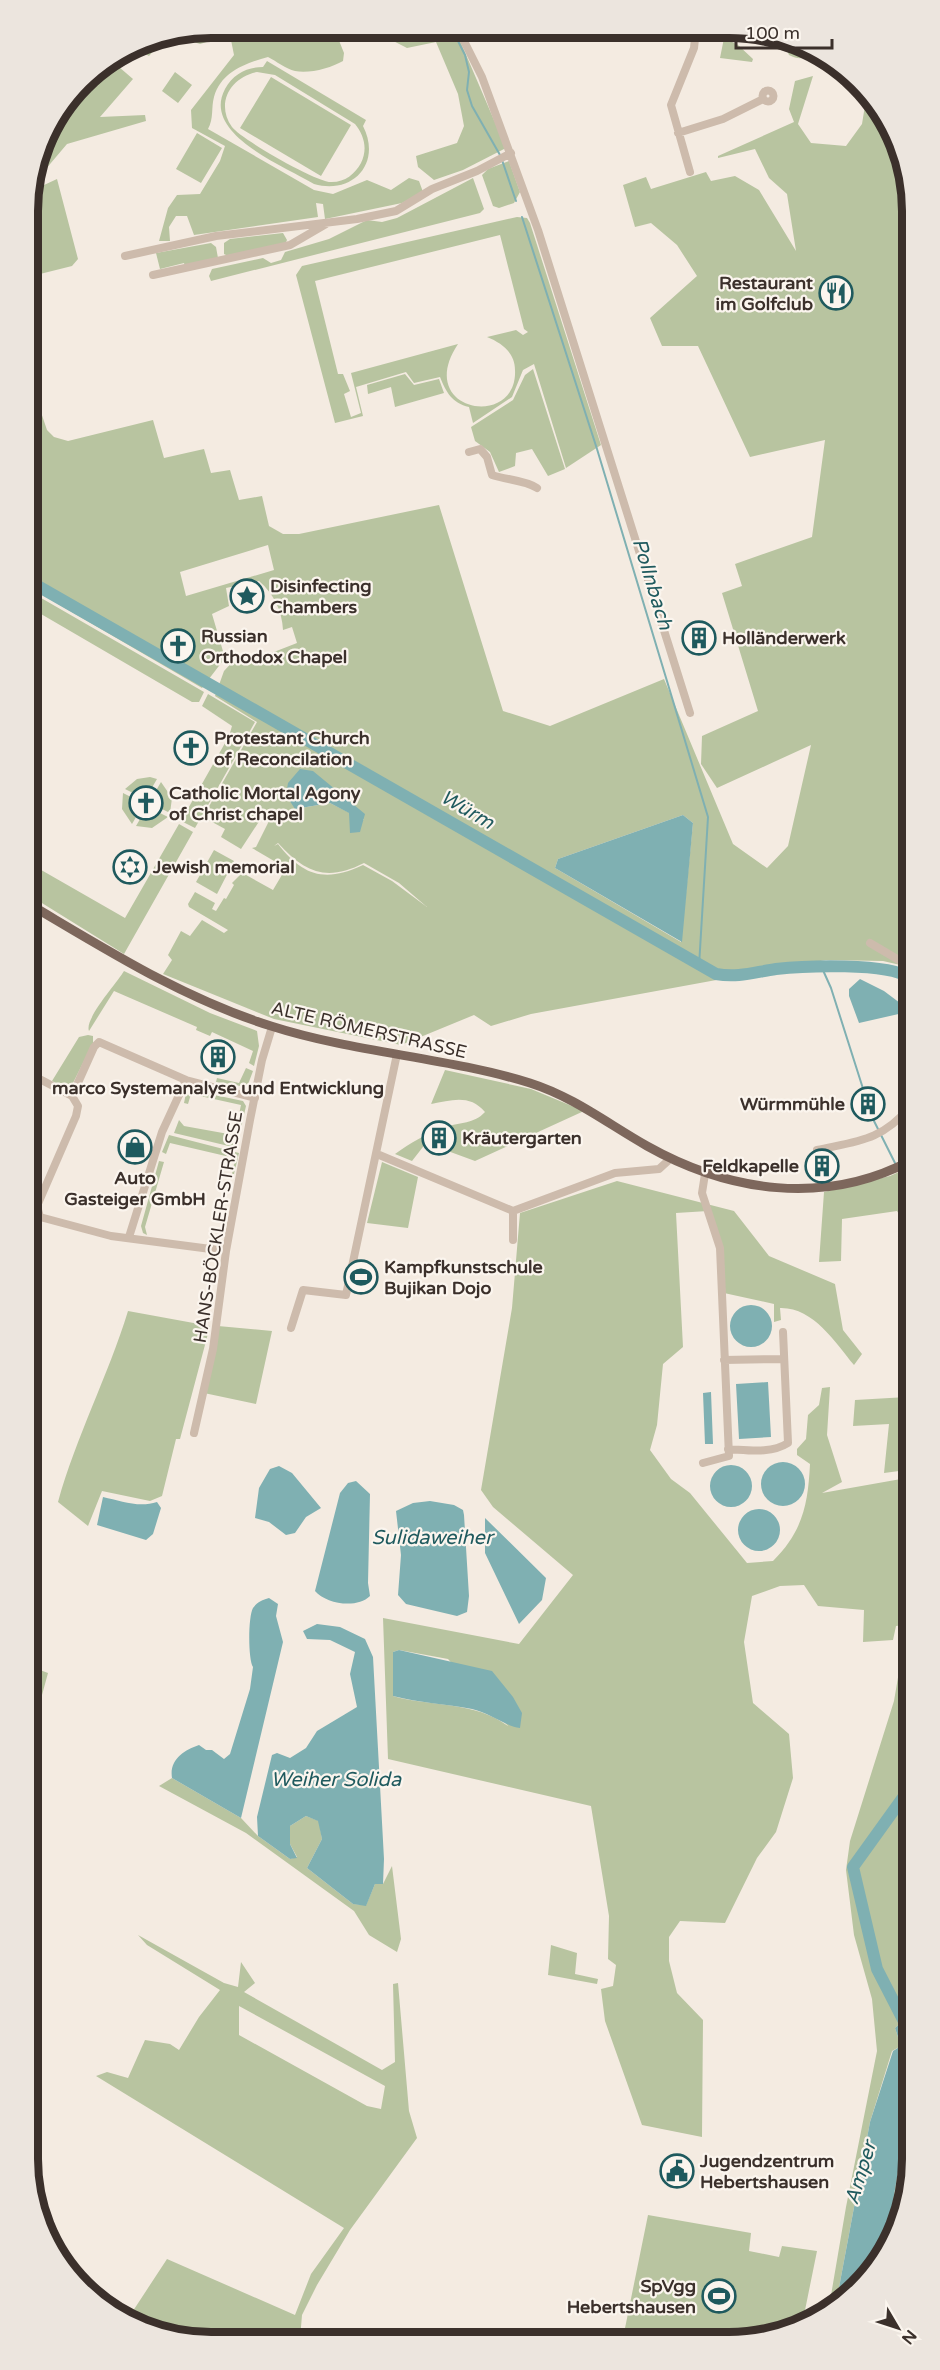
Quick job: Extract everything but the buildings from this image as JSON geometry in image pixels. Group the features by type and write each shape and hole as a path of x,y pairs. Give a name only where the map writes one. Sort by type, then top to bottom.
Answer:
{"main road":[{"name":"ALTE RÖMERSTRASSE","path":"38,909 179,989 272,1027 509,1077 548,1089 585,1107 670,1159 705,1174 758,1185 824,1188 870,1179 902,1165"}],"street":[{"path":"463,38 482,76 504,156 538,230 690,713"},
{"path":"690,172 671,105 694,48 695,38"},
{"path":"678,133 723,119 763,99 765,91 773,93"},
{"path":"125,256 216,236 329,223 396,211 432,189 504,156"},
{"path":"153,275 290,245 329,223"},
{"path":"469,452 480,449 487,458 492,475 511,481 529,483 537,488"},
{"path":"870,943 902,962"},
{"name":"HANS-BÖCKLER-STRASSE","path":"194,1433 213,1349 226,1251 255,1098 272,1027"},
{"path":"72,1096 94,1047 99,1042 186,1080 255,1098"},
{"path":"291,1328 303,1290 346,1295 397,1054"},
{"path":"37,1205 76,1116 78,1106 72,1096 38,1078"},
{"path":"129,1237 160,1138 186,1080"},
{"path":"817,1150 877,1136 902,1115"},
{"path":"376,1154 513,1211 615,1173 659,1169 670,1159"},
{"path":"703,1463 729,1456 724,1360 724,1293 720,1248 702,1193 705,1174"},
{"path":"513,1211 513,1240"},
{"path":"37,1212 44,1219 90,1232 226,1251"},
{"path":"728,1449 765,1450 779,1448 788,1443 783,1332"},
{"path":"724,1360 783,1359"}],"green space":[{"path":"220,38 200,44 186,39"},
{"path":"231,38 338,38 344,53 343,61 313,71 292,70 268,57 235,70 217,88 208,129 314,190 333,194 367,180 391,190 409,178 419,181 423,192 402,203 325,219 323,204 316,203 318,217 194,235 187,216 176,216 169,227 170,241 159,241 168,208 177,195 200,194 220,161 225,146 192,128 191,110 234,55"},
{"path":"388,38 459,38 506,148 463,170 434,180 418,167 416,156 457,143 464,126 458,94 436,42 407,48"},
{"path":"724,38 738,45 753,59 752,62 720,58"},
{"path":"157,46 149,56 142,52"},
{"path":"785,47 808,56 798,58 789,55"},
{"path":"125,60 119,67 133,79 100,117 145,115 146,121 67,144 42,172 55,134 73,105 96,80"},
{"path":"267,61 366,120 363,126 369,152 366,164 352,180 341,185 314,184 266,158 235,134 225,120 221,105 225,89 241,72 263,67","holes":["257,72 275,75 355,124 363,137 364,153 359,167 353,174 341,181 332,182 311,176 264,150 232,127 225,109 228,92 233,85 240,79"]},
{"path":"175,72 192,85 178,103 162,91"},
{"path":"813,76 798,124 811,143 846,146 862,124 865,103 885,134 897,166 901,188 902,965 883,961 826,960 531,1014 491,1026 474,1015 401,1045 274,1019 163,974 172,960 168,955 181,931 190,936 202,920 224,933 228,930 189,907 188,904 195,892 215,903 212,909 216,911 234,885 232,883 240,875 239,871 273,890 286,868 252,848 256,847 269,821 263,818 260,820 241,849 221,837 225,829 203,817 257,722 215,696 224,671 236,658 246,663 297,643 292,627 283,630 276,603 259,581 226,588 229,606 212,614 225,658 202,688 38,592 38,403 47,430 54,437 68,441 153,420 164,458 204,449 211,473 230,470 239,500 262,496 269,526 283,534 299,534 439,505 503,711 550,726 664,679 733,844 767,868 788,846 811,745 717,788 701,764 702,736 758,711 722,593 742,586 735,564 812,537 825,440 750,457 698,346 662,346 650,318 697,276 677,245 651,223 635,227 623,185 646,177 651,189 706,172 711,181 735,176 759,190 796,251 787,194 769,178 755,149 718,158 718,156 794,122 789,109 795,81","holes":["268,545 274,570 186,596 180,572","313,772 364,820 330,803 295,809","683,815 693,823 681,942 555,868 558,859","278,843 307,868 317,871 339,872 364,863 399,883 427,907 392,881 363,865 337,874 316,873 296,863 278,844 274,846"]},
{"path":"271,77 351,125 321,176 240,128"},
{"path":"197,133 222,148 201,183 176,169"},
{"path":"509,161 520,192 514,203 499,208 493,206 482,175 488,169"},
{"path":"473,178 484,209 480,213 211,281 209,276 212,269 263,258 271,263 281,260 285,252 329,239 367,220 382,222 397,218"},
{"path":"57,179 78,259 72,266 38,275 38,199 40,187"},
{"path":"517,217 527,218 601,445 566,468 534,364 523,370 512,397 473,423 469,407 458,403 450,396 440,377 414,383 406,372 356,387 363,416 335,423 296,275 302,266","holes":["500,235 524,329 528,332 523,335 516,330 487,337 507,349 513,359 515,370 512,389 501,401 486,406 471,405 457,398 448,385 448,367 458,344 351,373 361,413 351,417 344,394 350,391 343,374 338,374 315,281"]},
{"path":"283,233 287,240 285,244 230,257 224,254 224,243 230,239"},
{"path":"211,243 216,247 218,258 160,269 156,253"},
{"path":"533,369 565,469 548,476 532,449 516,453 515,466 499,472 490,452 475,441 471,427 513,400 525,375"},
{"path":"405,374 414,385 439,379 444,393 395,407 391,387 368,394 367,385"},
{"path":"38,596 204,692 199,702 192,702 38,612"},
{"path":"208,694 255,722 195,828 181,821 229,736 232,726 202,706"},
{"path":"150,777 157,779 150,791 142,791 137,795 125,789 137,779"},
{"path":"161,782 172,798 170,813 158,807 159,800 154,794"},
{"path":"123,793 135,799 135,806 139,812 132,824 122,809"},
{"path":"156,811 168,817 152,828 136,826 143,814"},
{"path":"179,824 193,832 124,954 38,900 38,868 125,918"},
{"path":"214,850 234,861 217,894 196,882"},
{"path":"124,971 210,1013 257,1031 259,1046 254,1066 249,1063 253,1051 212,1032 210,1036 196,1030 197,1027 114,991 89,1031 91,1018"},
{"path":"93,1036 93,1043 73,1083 64,1087 52,1081 79,1037"},
{"path":"246,1068 253,1071 247,1087 216,1082 217,1078 239,1083"},
{"path":"445,1070 531,1089 584,1111 475,1161 426,1143 412,1161 395,1154 425,1135 472,1121 485,1112 479,1106 467,1101 453,1100 431,1104"},
{"path":"191,1090 243,1101 246,1106 241,1128 236,1128 241,1105 191,1094 188,1104 184,1103 186,1093"},
{"path":"179,1120 184,1126 234,1135 239,1138 237,1148 174,1133"},
{"path":"169,1135 239,1153 234,1174 232,1174 235,1159 230,1157 170,1143 166,1154 162,1152"},
{"path":"159,1161 164,1162 145,1227 147,1235 143,1233 141,1226"},
{"path":"382,1162 418,1177 408,1228 367,1223"},
{"path":"902,1171 902,1219 897,1211 842,1219 841,1261 819,1262 824,1192 890,1176"},
{"path":"617,1181 734,1211 769,1256 835,1284 843,1330 862,1354 854,1365 831,1337 803,1313 780,1308 781,1320 774,1322 774,1304 724,1293 720,1248 708,1211 676,1213 683,1347 663,1364 657,1425 650,1450 671,1479 690,1493 747,1563 773,1561 797,1528 808,1492 810,1464 797,1455 797,1449 806,1439 808,1415 819,1405 822,1388 830,1387 827,1435 842,1482 822,1493 901,1479 899,1471 884,1473 889,1424 853,1426 855,1400 902,1397 902,1625 896,1626 893,1640 863,1642 864,1610 818,1606 804,1585 780,1586 752,1596 744,1642 753,1703 789,1734 793,1778 776,1832 757,1858 725,1923 680,1921 669,1937 669,1961 677,1993 703,2020 702,2137 642,2125 605,2021 601,1989 613,1986 616,1965 608,1959 609,1916 591,1806 388,1759 383,1618 519,1644 573,1575 493,1507 481,1490 512,1308 520,1213","holes":["399,1650 448,1659 508,1726 495,1718 467,1708 393,1696 393,1652"]},
{"path":"128,1311 210,1326 180,1439 176,1439 162,1496 150,1501 102,1491 88,1526 58,1502"},
{"path":"218,1326 272,1331 256,1404 204,1393"},
{"path":"902,1654 902,2022 895,2028 901,2046 892,2051 870,2122 838,2295 830,2300 877,2051 872,1999 854,1935 846,1870 850,1841 894,1701"},
{"path":"37,1669 48,1673 42,1695 37,1693"},
{"path":"172,1778 241,1818 258,1836 290,1859 297,1857 290,1844 290,1826 306,1816 319,1821 322,1839 307,1868 353,1904 366,1905 375,1884 383,1884 392,1866 401,1939 397,1952 369,1935 354,1911 246,1833 159,1786"},
{"path":"138,1935 224,1983 238,1987 241,1962 255,1983 244,1992 382,2070 395,2062 393,1984 398,1983 409,2111 417,2138 350,2230 302,2315 301,2332 199,2332 155,2323 131,2313 167,2259 295,2315 311,2274 344,2228 96,2076 107,2072 128,2078 145,2040 170,2044 179,2050 199,2017 220,1990 147,1945","holes":["239,2006 385,2086 381,2109 367,2106 239,2035"]},
{"path":"551,1945 577,1953 575,1974 598,1979 597,1984 548,1975"},
{"path":"902,2149 899,2193 888,2227"},
{"name":"SpVgg Hebertshausen","path":"648,2215 751,2233 749,2251 779,2257 782,2246 817,2251 804,2316 774,2327 752,2331 624,2332"}],"water":[{"path":"300,769 313,771 365,814 360,832 350,833 349,813 330,803 295,809 286,795 288,783"},
{"path":"683,815 693,823 682,942 555,868 558,859"},
{"path":"860,979 884,991 902,1004 902,1013 859,1023 849,996 849,989"},
{"path":"751,1305 766,1311 772,1326 766,1341 751,1347 736,1341 730,1326 736,1311"},
{"path":"768,1382 771,1437 739,1439 736,1384"},
{"path":"711,1392 713,1444 705,1444 703,1393"},
{"path":"783,1462 798,1469 805,1484 798,1499 783,1506 768,1499 761,1484 768,1469"},
{"path":"731,1465 746,1471 752,1486 746,1501 731,1507 716,1501 710,1486 716,1471"},
{"path":"279,1466 292,1473 321,1508 306,1517 295,1533 286,1535 269,1522 255,1518 259,1488 270,1469"},
{"path":"356,1481 370,1494 368,1583 370,1596 350,1604 334,1602 315,1591 340,1493 348,1483"},
{"path":"103,1497 137,1504 157,1502 161,1508 153,1534 146,1540 97,1525"},
{"name":"Sulidaweiher","path":"430,1501 454,1505 463,1510 469,1596 467,1612 457,1616 406,1604 398,1595 401,1555 396,1511 413,1503"},
{"path":"759,1509 767,1510 774,1515 779,1522 779,1538 774,1545 767,1550 759,1551 751,1550 744,1545 739,1538 738,1530 739,1522 744,1515 751,1510"},
{"path":"485,1518 546,1578 542,1600 519,1624 485,1553"},
{"path":"269,1598 278,1604 276,1616 283,1642 241,1818 172,1778 172,1772 175,1761 179,1757 199,1745 206,1750 212,1750 224,1759 230,1754 250,1689 253,1667 249,1647 251,1613 256,1604"},
{"name":"Weiher Solida","path":"317,1624 340,1627 365,1639 373,1657 384,1859 383,1884 375,1884 366,1906 353,1904 307,1868 322,1839 318,1821 306,1816 290,1826 290,1844 297,1858 290,1859 258,1836 257,1817 272,1755 277,1753 290,1758 306,1748 317,1731 357,1707 350,1674 355,1652 330,1640 307,1639 303,1631"},
{"path":"399,1650 492,1671 513,1697 522,1713 520,1728 472,1709 393,1696 393,1652"},
{"name":"Amper","path":"902,2022 902,2149 888,2227 860,2274 838,2295 870,2122 893,2051 901,2046 895,2028"}],"waterway":[{"name":"Pollnbach","path":"456,38 465,55 469,72 467,90 472,106 500,155"},
{"name":"Pollnbach","path":"502,160 516,201"},
{"name":"Pollnbach","path":"522,217 597,449 708,817 699,966"},
{"name":"Würm","path":"38,586 716,974 739,975 776,969 845,966 884,969 902,974"},
{"path":"822,968 831,988 866,1098"},
{"path":"871,1115 895,1163"},
{"path":"898,1169 902,1176"},
{"name":"Würm","path":"902,1799 853,1867 877,1969 902,2018"}],"place":[{"name":"Restaurant im Golfclub","path":"836,293"},
{"name":"Disinfecting Chambers","path":"247,596"},
{"name":"Holländerwerk","path":"699,638"},
{"name":"Russian Orthodox Chapel","path":"178,646"},
{"name":"Protestant Church of Reconcilation","path":"191,748"},
{"name":"Catholic Mortal Agony of Christ chapel","path":"146,803"},
{"name":"Jewish memorial","path":"130,867"},
{"name":"marco Systemanalyse und Entwicklung","path":"218,1057"},
{"name":"Würmmühle","path":"868,1104"},
{"name":"Kräutergarten","path":"439,1138"},
{"name":"Auto Gasteiger GmbH","path":"135,1147"},
{"name":"Feldkapelle","path":"822,1166"},
{"name":"Kampfkunstschule Bujikan Dojo","path":"361,1277"},
{"name":"Jugendzentrum Hebertshausen","path":"677,2171"},
{"name":"SpVgg Hebertshausen","path":"719,2296"}]}
